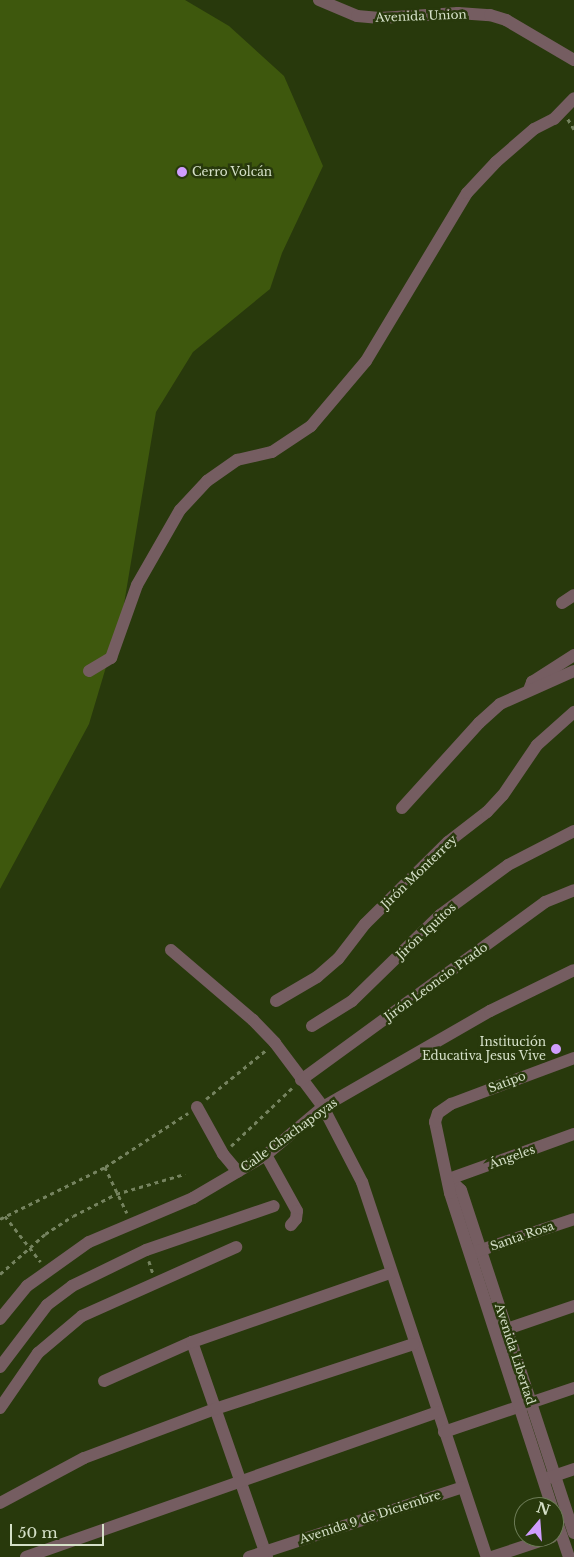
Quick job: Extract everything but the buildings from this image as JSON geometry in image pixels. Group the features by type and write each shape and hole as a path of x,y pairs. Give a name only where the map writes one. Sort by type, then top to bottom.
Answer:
{"street":[{"name":"Avenida Union","path":"319,0 357,16 372,18 458,13 490,15 506,20 574,60"},
{"path":"90,672 111,658 137,585 180,510 207,481 237,460 272,452 311,426 366,361 467,193 496,162 534,129 554,119 574,98"},
{"path":"562,603 574,595"},
{"path":"529,690 532,682 574,655"},
{"path":"402,808 479,723 500,704 574,671"},
{"name":"Jirón Monterrey","path":"276,1001 318,977 338,959 365,924 434,855 487,812 503,795 537,745 574,712"},
{"name":"Jirón Iquitos","path":"312,1026 352,1000 447,910 508,865 574,831"},
{"name":"Jirón Leoncio Prado","path":"301,1080 545,902 574,890"},
{"path":"171,950 275,1043 323,1107 362,1182 390,1272 487,1557"},
{"name":"Calle Chachapoyas","path":"0,1319 27,1286 47,1269 89,1242 132,1221 193,1198 266,1155 323,1107 490,1011 574,970"},
{"name":"Satipo","path":"442,1109 574,1058"},
{"path":"198,1107 223,1154 238,1172"},
{"name":"Avenida Libertad","path":"442,1109 435,1122 436,1134 449,1179 461,1190 475,1252 554,1497"},
{"name":"Ángeles","path":"449,1179 574,1134"},
{"path":"266,1155 297,1211 296,1219 291,1225"},
{"path":"0,1367 47,1304 72,1286 146,1250 274,1206"},
{"name":"Santa Rosa","path":"475,1252 574,1219"},
{"path":"0,1408 38,1353 82,1316 236,1248"},
{"path":"104,1381 192,1342 390,1272"},
{"path":"501,1331 574,1306"},
{"path":"192,1342 266,1554"},
{"path":"0,1503 84,1458 216,1409 414,1344"},
{"path":"444,1432 574,1388"},
{"path":"27,1557 240,1480 437,1412"},
{"path":"549,1478 574,1469"},
{"name":"Avenida Libertad","path":"549,1478 551,1497"},
{"name":"Avenida 9 de Diciembre","path":"249,1557 266,1554 463,1487"},
{"name":"Avenida Libertad","path":"564,1538 569,1557"},
{"path":"492,1557 523,1547"}],"path":[{"path":"0,1219 105,1167 198,1107 275,1043"},
{"path":"223,1154 301,1080"},
{"path":"0,1274 29,1248 73,1216 116,1194 185,1174"},
{"path":"5,1216 47,1269"}],"green space":[{"path":"0,0 185,0 229,26 284,76 323,166 282,253 270,289 193,352 156,412 123,610 89,724 0,889"}],"place":[{"name":"Cerro Volcán","path":"182,172"},
{"name":"Institución Educativa Jesus Vive","path":"556,1049"}]}
